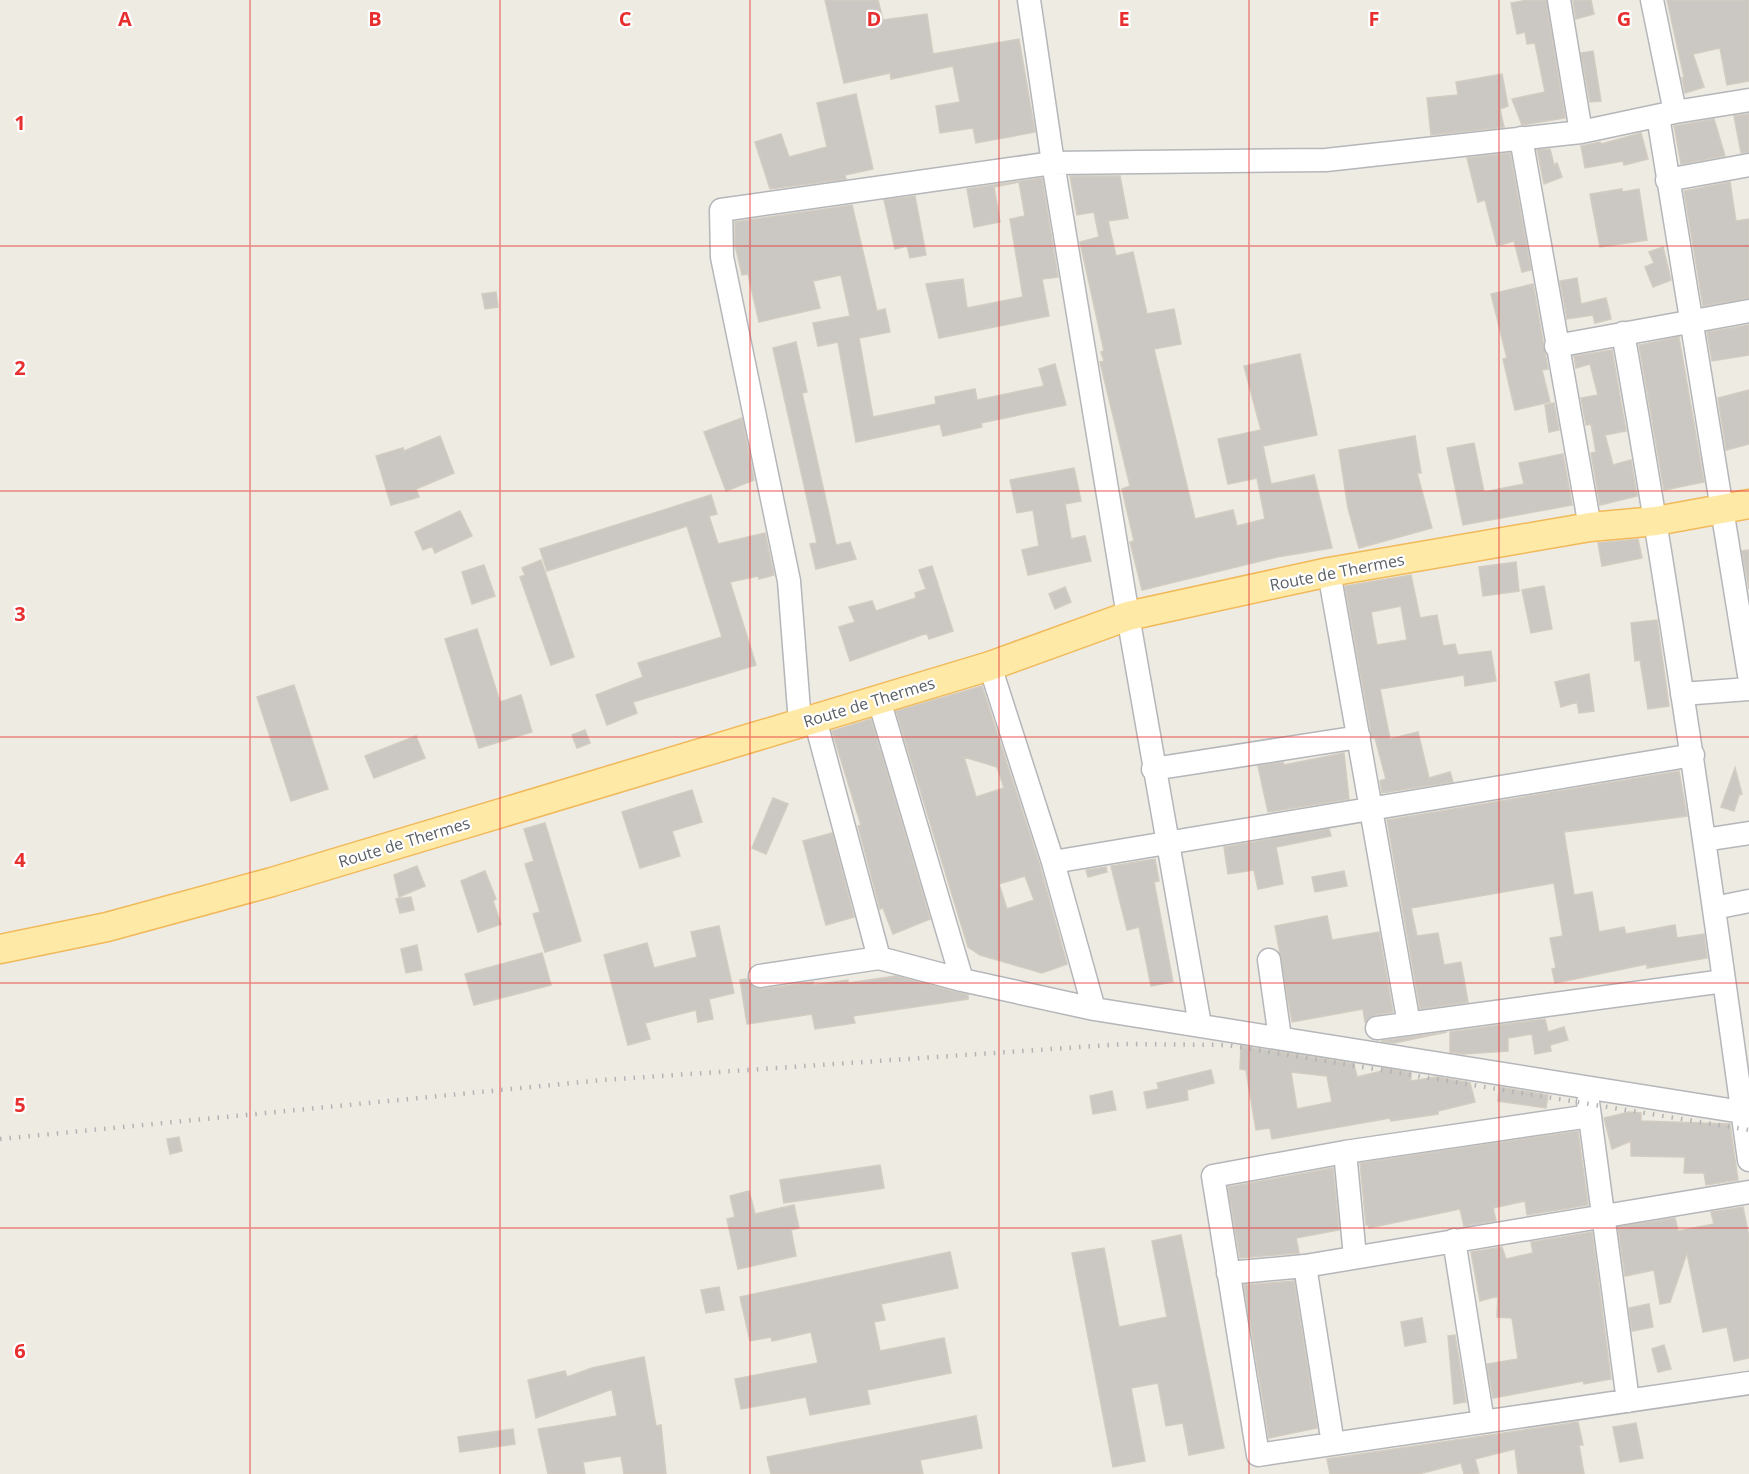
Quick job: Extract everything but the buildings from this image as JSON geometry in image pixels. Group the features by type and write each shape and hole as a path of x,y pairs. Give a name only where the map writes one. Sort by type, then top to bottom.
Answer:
{"main road":[{"name":"Route de Thermes","path":"0,949 107,927 272,882 990,666 1128,616 1329,572 1590,527 1656,520 1749,504"}],"street":[{"path":"1029,0 1053,163 1153,769 1169,843 1200,1025"},
{"path":"1559,0 1581,132"},
{"path":"1652,0 1666,114 1668,180 1749,675"},
{"path":"879,958 808,721 789,581 722,257 721,210 1053,163 1326,160 1581,132 1749,100"},
{"path":"1521,138 1556,346 1590,527"},
{"path":"1668,180 1749,165"},
{"path":"1556,346 1749,311"},
{"path":"1623,333 1656,520 1693,755 1749,1160"},
{"path":"1329,572 1409,1024"},
{"path":"990,666 1053,862 1094,1010"},
{"path":"1682,694 1749,689"},
{"path":"879,700 962,980"},
{"path":"1153,769 1359,737"},
{"path":"1053,862 1693,755"},
{"path":"1704,840 1749,833"},
{"path":"1714,908 1749,901"},
{"path":"760,976 879,958 962,980 1094,1010 1742,1112"},
{"path":"1269,960 1280,1038"},
{"path":"1377,1028 1724,981"},
{"path":"1586,1086 1628,1401"},
{"path":"1590,1116 1345,1152 1213,1176 1258,1455 1749,1383"},
{"path":"1345,1152 1355,1257"},
{"path":"1228,1273 1305,1266 1749,1192"},
{"path":"1454,1240 1483,1422"},
{"path":"1305,1266 1332,1444"}],"railway":[{"path":"0,1139 603,1080 1124,1044 1227,1045 1749,1130"}]}
